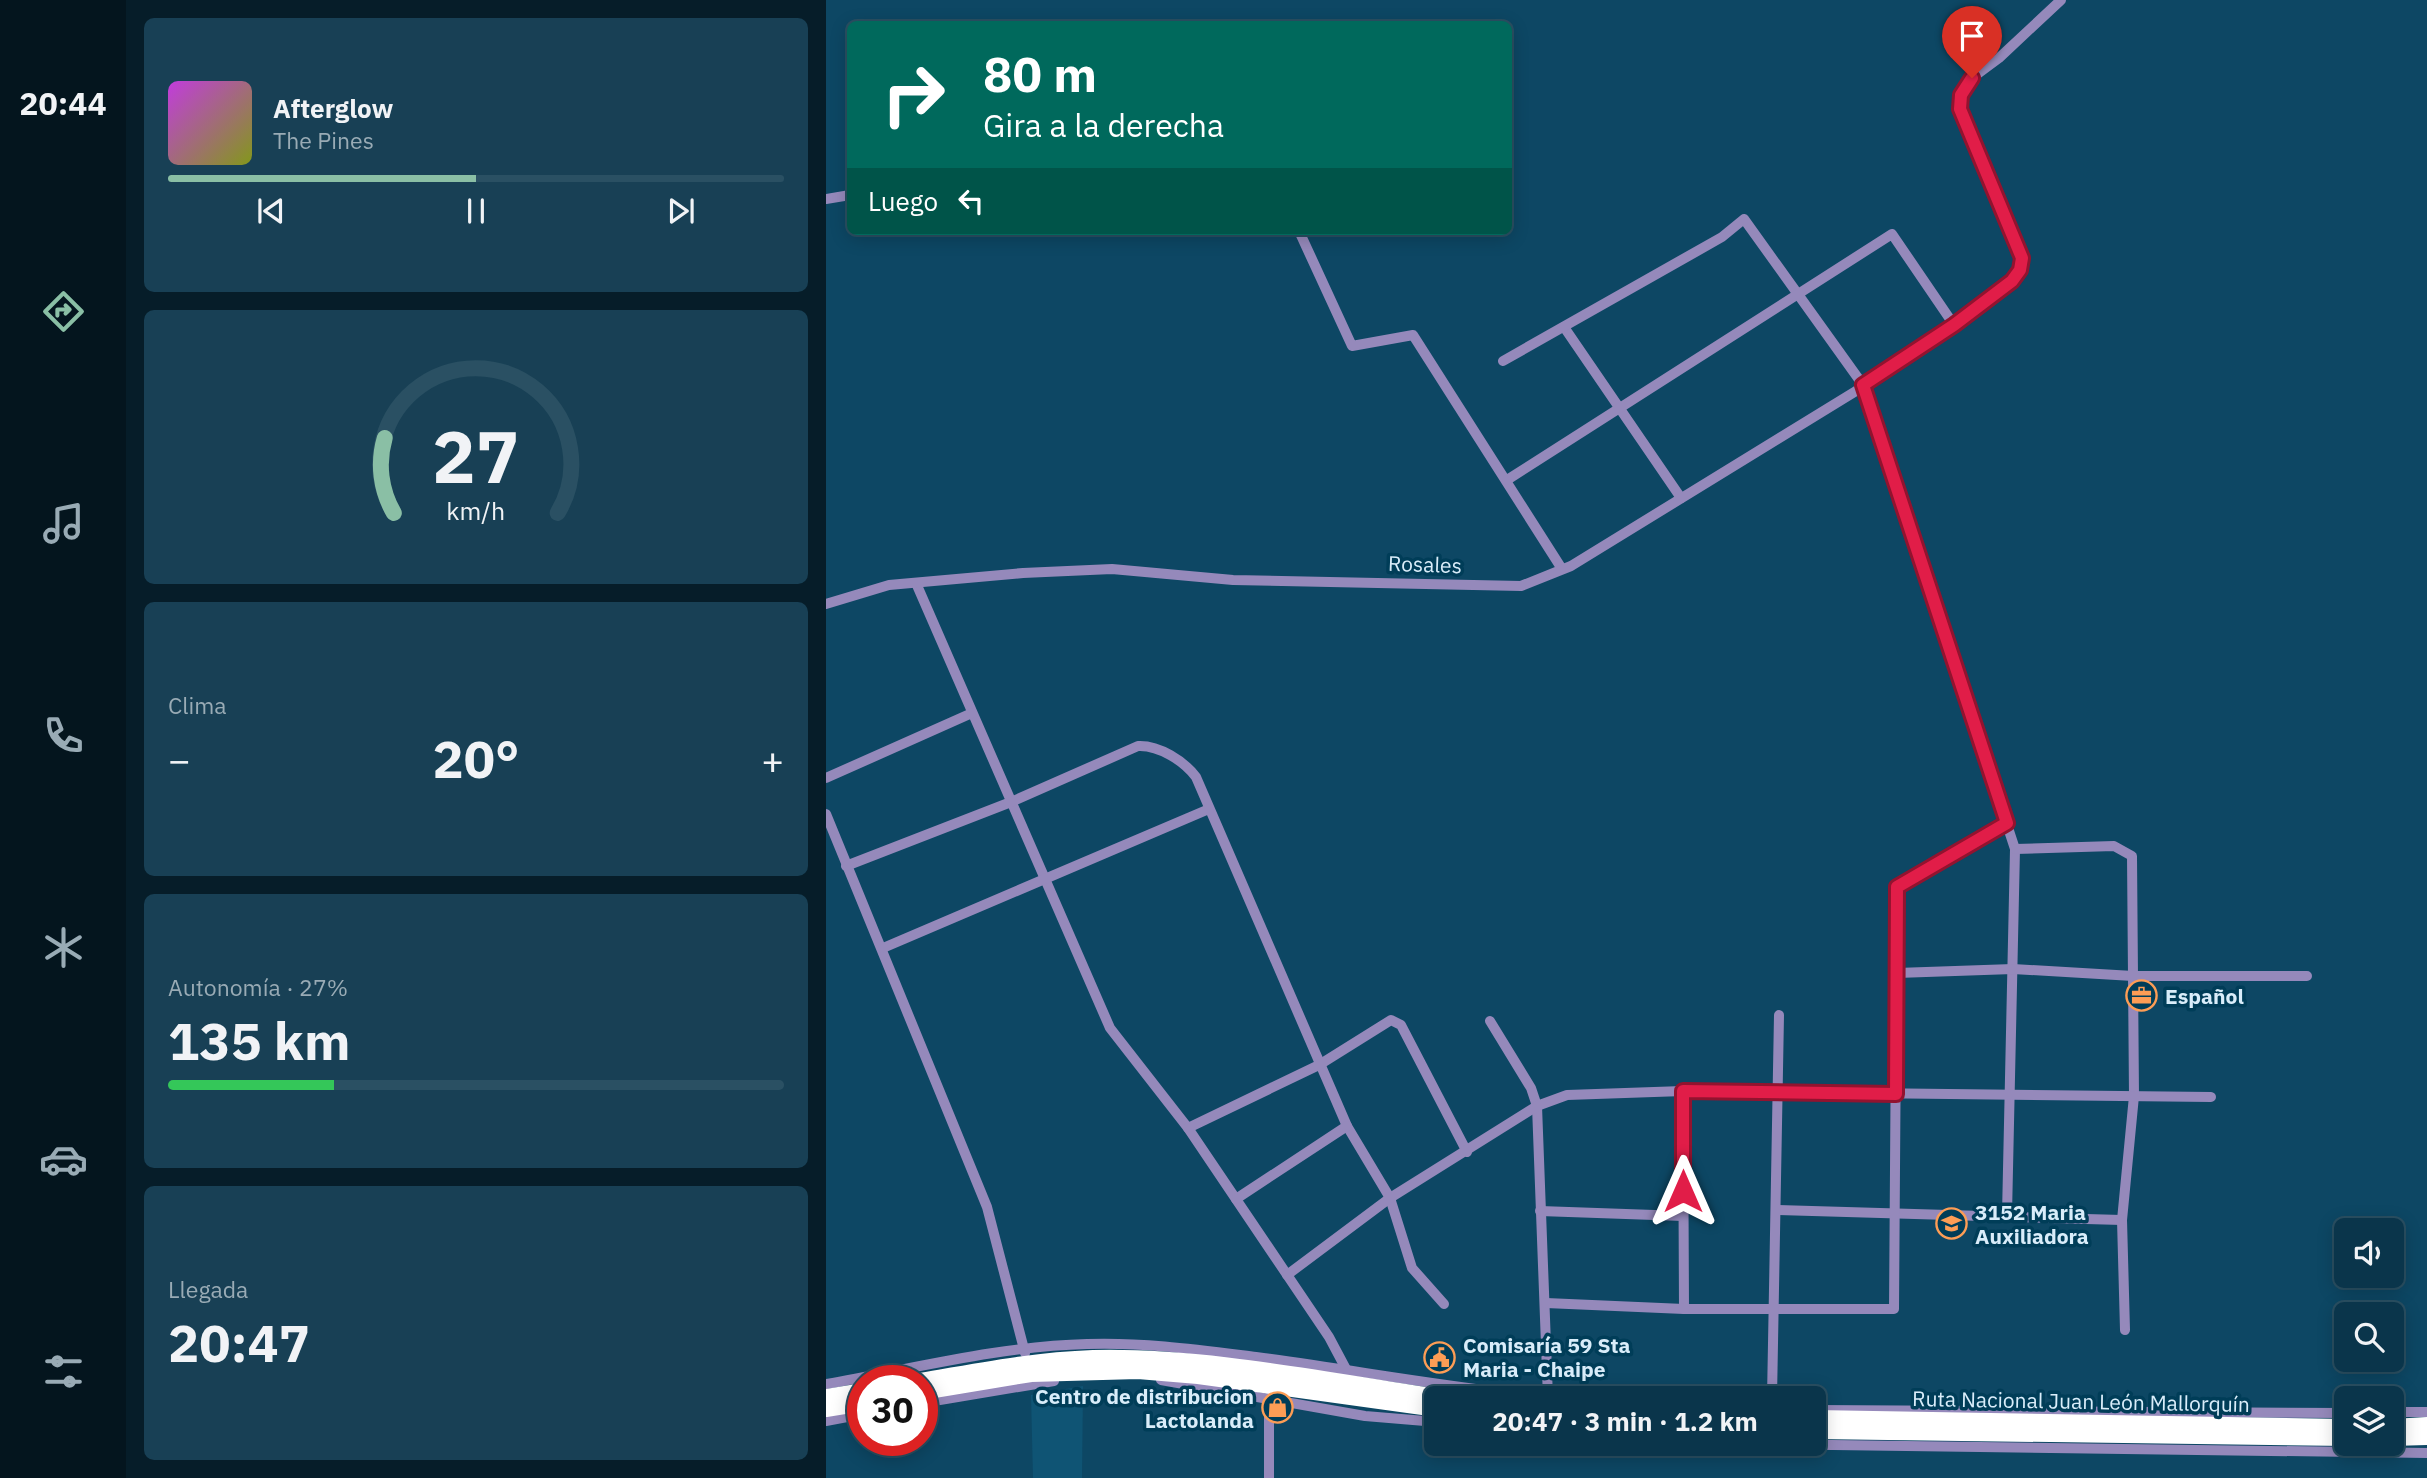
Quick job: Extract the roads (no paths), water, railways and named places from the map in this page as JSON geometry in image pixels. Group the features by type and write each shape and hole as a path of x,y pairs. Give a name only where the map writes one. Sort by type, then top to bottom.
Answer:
{"highway":[{"path":"938,1377 1026,1356 1138,1359 1346,1377 1367,1387 1424,1395"},
{"path":"938,1389 1012,1376 1097,1371 1171,1374 1269,1391 1424,1408"},
{"path":"826,1397 847,1394"},
{"path":"826,1409 847,1406"},
{"name":"Ruta Nacional Juan León Mallorquín","path":"1826,1418 2334,1427"},
{"path":"2404,1426 2427,1425"},
{"name":"Ruta Nacional Juan León Mallorquín","path":"1826,1431 2334,1438"},
{"path":"2404,1438 2427,1437"}],"street":[{"name":"Rosales","path":"826,604 880,588 916,583 1112,569 1233,580 1521,586 1562,569 1863,385 1954,325 2012,281 2020,270 2022,258 1960,109 1961,95 1972,78 1999,58 2061,0"},
{"path":"826,199 847,196"},
{"path":"1503,362 1722,237 1744,219 1863,385 2015,849 2007,1215"},
{"path":"1507,480 1892,233 1954,325"},
{"path":"1300,235 1352,346 1413,335 1562,569"},
{"path":"1564,327 1681,498"},
{"path":"916,583 1110,1028 1188,1128 1287,1275 1346,1377"},
{"path":"826,778 972,713"},
{"path":"846,866 1011,802 1138,746 1149,745 1191,771 1347,1126 1390,1198 1412,1268 1444,1304"},
{"path":"883,948 1209,809"},
{"path":"826,814 987,1207 1026,1356"},
{"path":"1546,1303 1684,1309 1894,1308 1897,1213 1897,887 2007,823"},
{"path":"2015,849 2114,846 2132,856 2134,1096 2122,1220 2125,1330"},
{"path":"1897,973 2013,969 2133,976 2307,976"},
{"path":"1772,1386 1780,1092 1779,1015"},
{"path":"1188,1128 1319,1065 1386,1021 1397,1021 1467,1152"},
{"path":"1490,1021 1531,1088 1537,1106 1548,1386"},
{"path":"1287,1275 1390,1198 1537,1106 1567,1095 1683,1091 2211,1097"},
{"path":"1683,1091 1684,1309"},
{"path":"1236,1199 1347,1126"},
{"path":"1776,1210 2122,1220"},
{"path":"1540,1211 1683,1216"},
{"path":"826,1384 1122,1344 1200,1350 1346,1377 1430,1386"},
{"path":"1218,1367 1269,1391"},
{"path":"938,1400 1039,1382 1110,1378 1269,1391 1366,1416 1424,1421"},
{"path":"1269,1478 1269,1391 1274,1381 1349,1391 1367,1387"},
{"path":"1826,1410 2334,1413"},
{"path":"2404,1412 2427,1412"},
{"path":"826,1421 847,1417"},
{"path":"1826,1445 2427,1453"}],"place":[{"name":"Español","path":"2142,996"},
{"name":"3152 Maria Auxiliadora","path":"1952,1224"},
{"name":"Comisaría 59 Sta Maria - Chaipe","path":"1440,1357"},
{"name":"Centro de distribucion Lactolanda","path":"1277,1408"}]}
